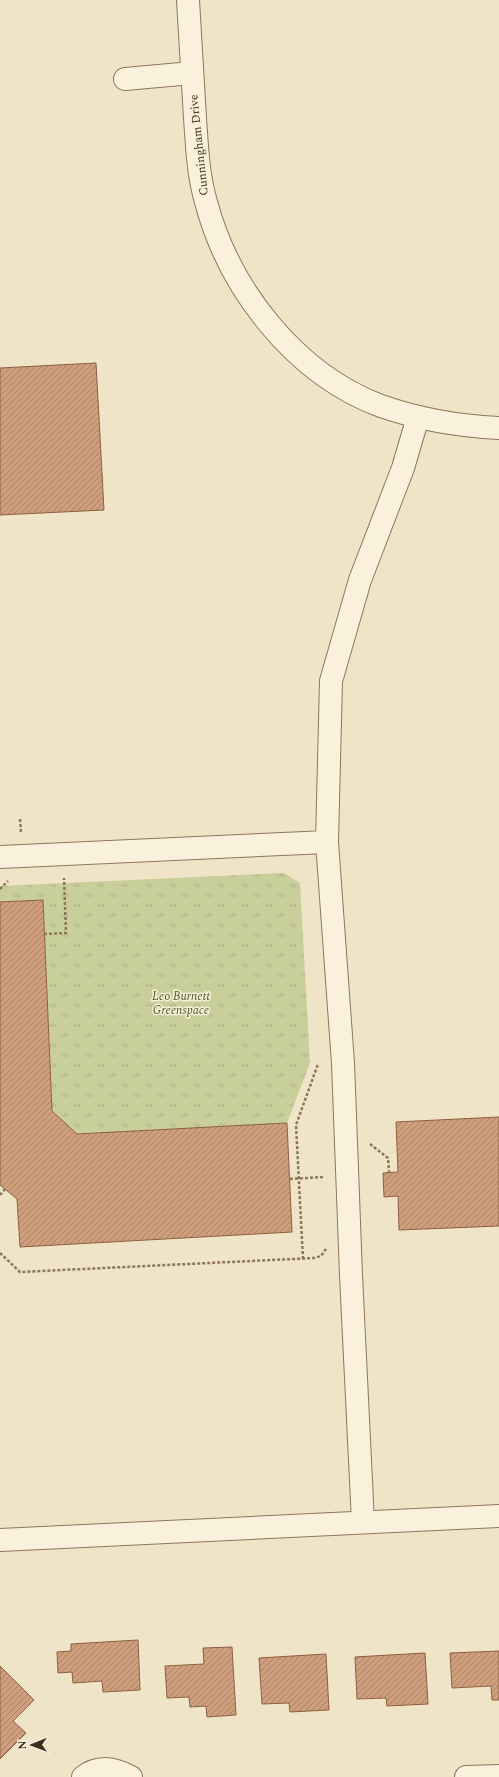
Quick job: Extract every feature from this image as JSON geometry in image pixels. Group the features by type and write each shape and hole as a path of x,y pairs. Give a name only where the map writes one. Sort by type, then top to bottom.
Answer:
{"street":[{"name":"Cunningham Drive","path":"188,0 198,157 205,201 218,238 229,262 257,310 291,349 310,366 344,387 379,405 418,418 457,426 499,428"},
{"path":"125,79 192,73"},
{"path":"363,1522 351,1275 344,1063 328,842 331,681 360,580 403,468 418,418"},
{"path":"0,858 328,842"},
{"path":"0,1540 499,1516"},
{"path":"83,1777 103,1768 112,1769 131,1777"},
{"path":"466,1777 499,1776"}],"path":[{"path":"56,877 72,876"},
{"path":"44,934 66,933 64,877"},
{"path":"0,889 11,879 5,879"},
{"path":"303,1259 296,1125 318,1063"},
{"path":"367,1145 372,1144 388,1158 389,1172"},
{"path":"290,1179 326,1177"},
{"path":"0,1195 5,1189"},
{"path":"0,1253 20,1272 303,1259 321,1256 326,1249 329,1249"}],"green space":[{"name":"Leo Burnett Greenspace","path":"284,873 300,883 310,1063 287,1123 77,1134 52,1111 43,901 0,902 0,886"}],"building":[{"path":"96,363 104,510 0,515 0,368"},
{"path":"43,900 52,1111 77,1134 287,1123 292,1232 20,1247 17,1199 0,1185 0,902"},
{"path":"499,1117 499,1226 399,1230 398,1196 384,1197 383,1173 398,1172 396,1122"},
{"path":"138,1640 140,1690 103,1692 102,1681 73,1683 72,1672 58,1673 57,1652 71,1651 71,1644"},
{"path":"232,1647 236,1715 207,1717 206,1706 190,1707 189,1697 167,1698 165,1666 204,1664 203,1648"},
{"path":"499,1651 499,1700 492,1700 491,1686 452,1688 450,1653"},
{"path":"425,1653 428,1704 387,1706 386,1698 357,1699 355,1657"},
{"path":"326,1654 329,1710 290,1712 289,1703 262,1704 259,1658"},
{"path":"0,1666 34,1700 13,1721 26,1733 0,1759"}]}
